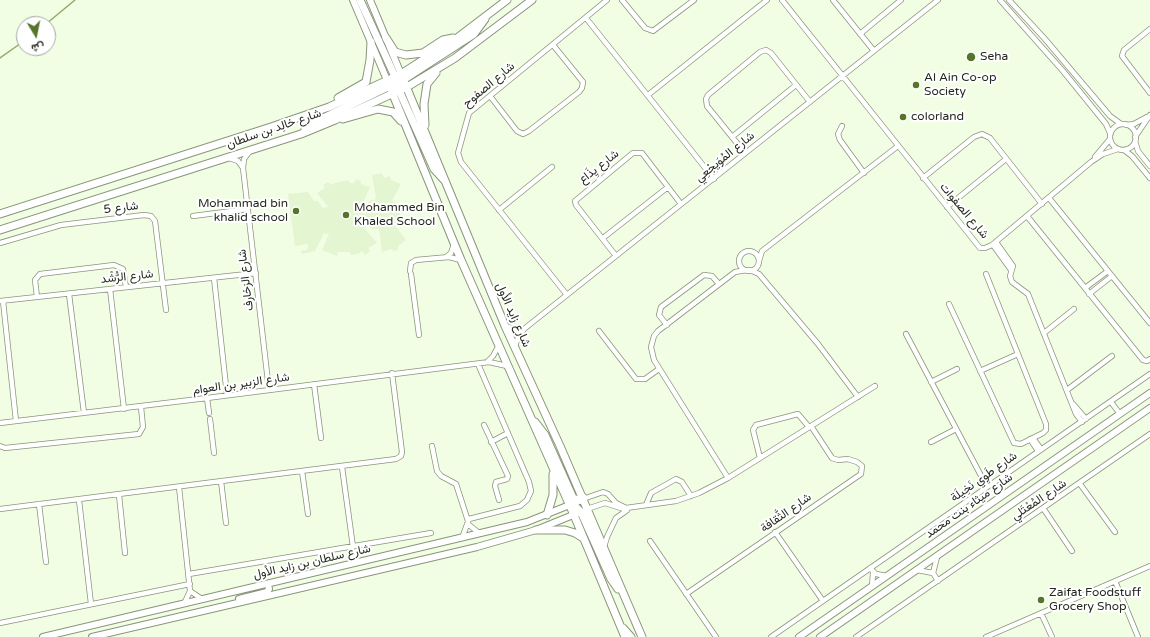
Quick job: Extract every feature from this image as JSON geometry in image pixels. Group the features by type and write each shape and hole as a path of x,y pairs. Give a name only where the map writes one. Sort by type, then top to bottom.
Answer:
{"main road":[{"name":"شارع زايد الأول","path":"353,0 371,42 426,131 505,326 583,498 584,511 604,547 642,637"},
{"path":"360,0 434,169 441,179 447,182"},
{"name":"شارع زايد الأول","path":"370,0 386,38 397,83"},
{"name":"شارع خالِد بن سلطان","path":"0,230 301,134 393,94 397,83 507,0"},
{"name":"شارع خالِد بن سلطان","path":"0,214 271,127 397,83 456,58 532,0"},
{"path":"301,134 315,122 397,83 469,38 479,29 485,17"},
{"path":"386,38 395,52 406,54 423,53 443,40 457,38"},
{"path":"329,107 341,96 366,82 370,60 371,42"},
{"path":"426,131 424,104 428,81 456,58"},
{"path":"393,94 498,347 531,417 574,515 625,637"},
{"path":"335,120 355,117 375,110 390,111 398,116 412,138"},
{"name":"شارع ميثاء بنت محمد","path":"799,637 1150,393"},
{"name":"شارع ميثاء بنت محمد","path":"821,637 1150,408"},
{"path":"531,417 545,435 573,498 578,500 583,498"},
{"path":"547,515 553,495 552,466"},
{"name":"شارع سلطان بن زايد الأول","path":"43,637 481,534 547,515 569,506 583,498"},
{"path":"569,506 584,511 611,579 624,594"},
{"name":"شارع سلطان بن زايد الأول","path":"92,637 472,549 536,530 584,511"},
{"path":"536,530 565,530 575,533 583,538"},
{"path":"225,606 242,598 266,592 269,589 268,584"},
{"path":"619,623 631,637"}],"street":[{"name":"شارع الصفوح","path":"567,295 461,162 458,153 469,113 608,0"},
{"path":"622,0 645,28 653,31 694,0"},
{"path":"648,95 767,0"},
{"name":"شارع الصفوات","path":"782,0 976,245 985,248 994,243 1091,162 1106,153 1118,149"},
{"path":"833,0 874,51"},
{"path":"860,34 901,0"},
{"name":"شارع المُوَيجْعِي","path":"515,348 518,338 524,329 938,0"},
{"path":"1000,0 1063,71 1106,124 1110,133 1111,143 1118,149 1124,150 1132,156 1150,178"},
{"path":"1010,0 1110,116 1134,132 1138,151 1150,166"},
{"path":"586,18 714,179"},
{"path":"1150,29 1124,50 1122,54 1124,60 1148,87 1150,93"},
{"path":"490,96 517,131 523,134 579,92 582,88 583,82 553,45"},
{"path":"745,153 707,106 706,99 708,94 760,52 766,50 771,53 810,102"},
{"path":"732,137 796,85"},
{"path":"1110,133 1115,127 1134,124 1150,115"},
{"path":"1124,150 1131,147 1150,115"},
{"path":"842,126 839,131 839,138 864,172"},
{"path":"923,178 978,135 986,136 990,138 1042,204"},
{"name":"شارع الصفوات","path":"1091,162 1110,139"},
{"path":"728,478 651,354 654,336 735,272 744,253 762,251 898,146"},
{"name":"شارع الزخارف","path":"251,149 246,156 243,168 269,390"},
{"name":"شارع يِذَاع","path":"616,256 576,205 575,201 633,153 642,153 681,204"},
{"path":"225,158 234,159 243,168"},
{"path":"947,208 1006,159"},
{"path":"499,210 552,167"},
{"path":"603,238 668,187"},
{"path":"1049,198 1150,323"},
{"path":"193,216 248,209"},
{"name":"شارع 5","path":"0,243 61,225 147,215 155,221 166,310"},
{"path":"1027,216 1143,360 1147,361 1150,359"},
{"path":"994,243 1012,270"},
{"path":"446,257 451,253 454,244"},
{"path":"998,249 1012,265 1012,282 1027,292 1074,404 1084,420"},
{"path":"759,274 759,263 762,251"},
{"path":"752,252 757,255 759,263"},
{"path":"419,335 411,263 416,260 446,257 461,260"},
{"path":"740,261 742,267 759,274 818,344 858,397"},
{"path":"735,272 749,270 759,263"},
{"path":"37,297 35,280 40,274 114,265 123,269 126,288"},
{"path":"1085,288 1108,271"},
{"name":"شارع الرُّشْد","path":"1,301 256,273"},
{"path":"949,304 1014,443 1017,444 1043,433 1047,427 986,274"},
{"path":"667,325 659,315 661,307 704,275 712,276 719,284"},
{"path":"1089,294 1112,276"},
{"path":"214,278 227,395"},
{"path":"110,290 124,409"},
{"path":"69,294 84,413"},
{"path":"1,301 16,421"},
{"path":"1044,333 1074,309"},
{"path":"505,326 514,329 524,329"},
{"path":"599,331 636,379 645,379 659,369"},
{"path":"906,334 987,487"},
{"path":"485,362 494,356 498,347"},
{"path":"980,371 1018,354"},
{"path":"1068,390 1112,356"},
{"name":"شارع الزبير بن العوام","path":"0,423 141,407 485,362 497,362 507,366"},
{"path":"462,538 471,517 520,506 530,496 529,482 478,364"},
{"path":"931,382 957,369"},
{"path":"0,509 394,460 401,456 402,452 392,373"},
{"name":"شارع طَوِي نَخِيلَة","path":"771,637 822,601 871,570 1039,450 1150,374"},
{"path":"314,384 321,438"},
{"path":"583,498 603,492 608,494 621,506 628,507 676,501 691,496 728,478 875,386"},
{"path":"208,398 209,413"},
{"path":"1111,402 1120,414"},
{"path":"0,446 5,448 139,434 143,428 141,407"},
{"path":"760,458 753,430 756,425 798,414 810,427"},
{"path":"210,419 214,453"},
{"path":"484,425 508,476 507,479 496,482 495,486 499,500"},
{"name":"شارع الثَّقافة","path":"686,594 862,472 862,466 851,459 835,460 830,456 810,427"},
{"path":"931,442 956,429"},
{"path":"492,442 508,433"},
{"name":"شارع المُعْتَلي","path":"856,637 1080,484 1150,434"},
{"path":"1032,438 1039,450"},
{"path":"432,446 437,471 441,476 456,484 468,522 475,531 481,534"},
{"path":"342,467 353,547"},
{"path":"302,471 308,514"},
{"path":"646,505 651,493 676,479 682,482 691,496"},
{"path":"221,481 226,523"},
{"path":"1080,484 1114,532"},
{"path":"179,487 190,584 190,591 184,604"},
{"path":"119,495 125,554"},
{"path":"79,500 91,604"},
{"path":"584,511 605,503 620,510 628,510 646,505"},
{"path":"39,504 46,562"},
{"path":"1043,508 1072,551"},
{"path":"604,547 606,536 616,518 628,510"},
{"path":"776,532 822,601"},
{"path":"189,574 431,533"},
{"path":"650,541 716,637"},
{"path":"937,556 933,573 938,581"},
{"path":"986,637 1150,566"},
{"path":"872,587 871,570 887,576"},
{"path":"917,570 933,573"},
{"path":"1115,581 1138,637"},
{"path":"0,623 190,584"},
{"path":"190,591 203,599"},
{"path":"1041,613 1052,637"}],"shaded area":[{"name":"Mohammed Bin Khaled School","path":"382,173 384,178 390,176 391,180 401,184 392,201 397,203 402,222 394,224 406,240 398,246 398,250 393,251 392,249 382,252 379,229 372,229 369,227 364,228 377,243 368,248 370,251 365,255 362,251 358,254 351,255 350,252 338,252 337,256 322,250 329,234 324,233 315,251 302,254 301,251 307,250 308,244 295,246 288,194 308,192 314,201 318,201 323,208 328,207 317,193 325,188 323,185 328,182 331,185 348,180 350,183 354,183 356,179 361,181 361,184 370,187 362,205 367,205 369,201 376,199 372,175"}],"waterway":[{"path":"56,16 75,0"},
{"path":"0,58 16,47"}],"place":[{"name":"Seha","path":"971,57"},
{"name":"Al Ain Co-op Society","path":"916,85"},
{"name":"colorland","path":"903,117"},
{"name":"Mohammad bin khalid school","path":"296,211"},
{"name":"Mohammed Bin Khaled School","path":"346,215"},
{"name":"Zaifat Foodstuff Grocery Shop","path":"1041,600"}]}
